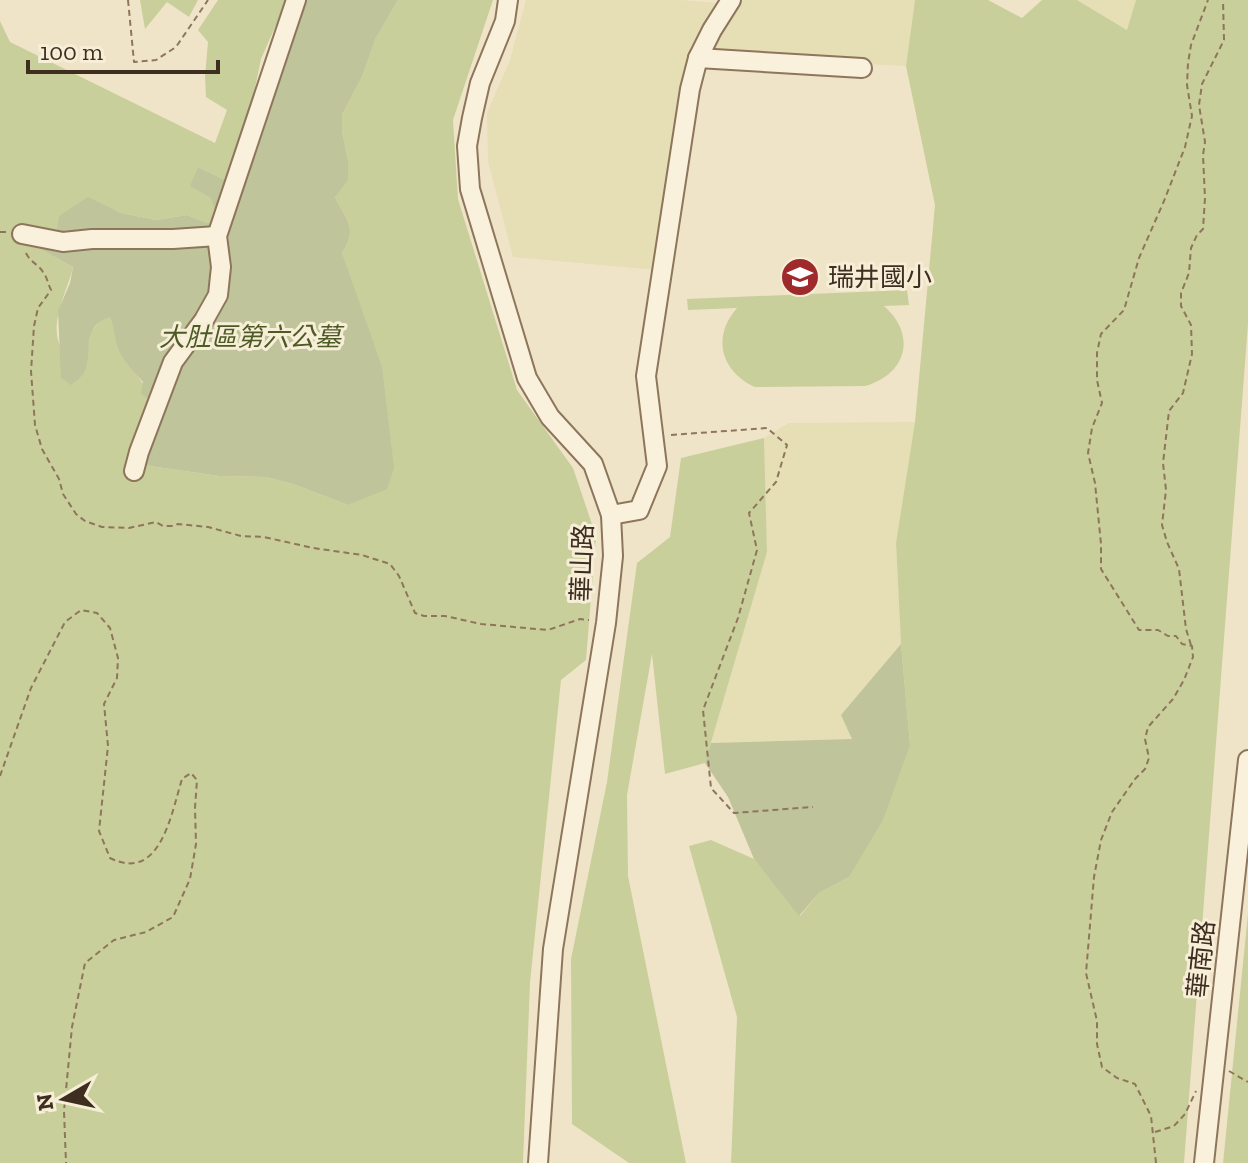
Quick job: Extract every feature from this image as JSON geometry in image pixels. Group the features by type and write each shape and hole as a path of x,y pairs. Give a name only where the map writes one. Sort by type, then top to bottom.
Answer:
{"street":[{"path":"134,471 173,362 218,295 221,267 217,236 296,0"},
{"name":"華山路","path":"508,0 505,21 480,83 472,118 467,146 470,189 527,378 550,417 593,464 611,515 613,556 606,623 553,949 538,1163"},
{"path":"611,515 639,510 657,466 646,376 690,89 698,58 731,0"},
{"path":"698,58 862,68"},
{"path":"22,234 63,242 217,236"},
{"name":"華南路","path":"1204,1163 1248,760"}],"path":[{"path":"128,0 134,62 156,60 176,47 208,0"},
{"path":"1192,646 1182,644 1176,636 1168,636 1158,630 1139,630 1101,569 1095,483 1088,453 1092,428 1102,403 1097,380 1101,334 1124,310 1139,258 1185,147 1192,116 1187,85 1188,63 1191,45 1208,0"},
{"path":"1156,1163 1151,1116 1135,1084 1117,1078 1102,1067 1097,1044 1097,1021 1086,973 1087,949 1101,840 1112,812 1145,769 1149,758 1145,739 1148,727 1173,699 1193,657 1186,629 1179,569 1162,525 1166,490 1163,463 1169,411 1183,393 1192,354 1191,325 1181,306 1181,293 1189,273 1191,248 1203,229 1205,142 1199,105 1202,84 1224,40 1223,0"},
{"path":"0,232 22,234 30,261 44,273 51,290 38,308 34,326 31,371 35,425 42,449 59,479 63,494 76,514 85,521 116,528 156,522 163,526 208,527 241,536 264,537 362,555 390,564 399,576 415,613 424,616 548,630 580,619 606,623"},
{"path":"653,436 767,428 787,445 776,482 749,513 757,550 738,618 703,710 711,788 734,813 813,807"},
{"path":"0,776 31,688 65,622 81,610 97,613 110,628 118,658 117,678 104,704 108,746 99,831 110,858 124,865 143,862 160,845 182,779 191,773 197,780 196,844 190,879 173,917 146,932 114,940 85,963 71,1041 64,1111 66,1163"}],"shaded area":[{"path":"526,0 682,0 718,3 689,54 679,99 656,270 513,257 488,161 487,113 510,60"},
{"path":"743,0 915,0 906,66 707,56"},
{"path":"1077,0 1136,0 1128,30"},
{"path":"915,422 896,543 901,644 841,715 853,739 711,743 767,552 764,438 789,423"}],"green space":[{"path":"140,0 198,0 189,17 167,2 145,29"},
{"path":"218,0 287,0 261,59 236,180 223,179 198,167 191,186 212,198 220,225 187,215 156,220 121,213 88,198 56,239 40,249 73,267 60,308 58,340 64,352 84,373 91,332 108,310 115,327 117,347 158,405 143,465 219,476 266,477 348,505 347,270 342,253 350,231 335,197 348,160 342,115 362,77 376,38 398,0 493,0 453,120 458,199 517,390 573,468 596,536 586,660 561,680 530,983 523,1163 0,1163 0,21 10,42 215,143 227,110 206,97 208,42 198,30"},
{"name":"大肚區第六公墓","path":"307,0 398,0 376,38 362,77 342,115 348,180 335,197 350,231 342,253 382,367 394,468 387,489 348,505 266,477 219,476 143,465 158,405 141,394 143,382 118,349 110,317 95,326 91,333 83,375 71,385 61,378 58,311 73,267 40,249 38,232 56,238 59,216 88,197 121,213 156,220 187,215 207,223 220,224 211,198 190,186 198,167 223,179 236,180"},
{"path":"915,0 988,0 1022,18 1042,0 1077,0 1127,30 1136,0 1248,0 1248,324 1184,1163 731,1163 737,1017 689,846 711,840 754,859 800,916 819,893 849,877 910,745 896,543 915,422 935,205 906,66"},
{"path":"907,290 909,305 884,306 901,329 903,352 890,373 865,386 755,387 734,372 724,352 724,330 737,308 688,310 687,299"},
{"path":"764,438 767,552 705,763 665,774 652,654 627,795 628,876 686,1163 629,1163 572,1124 571,959 607,782 637,563 670,537 681,458"},
{"path":"901,644 910,745 883,820 849,877 819,893 799,916 754,859 728,797 705,763 711,743 852,739 841,715"},
{"path":"1248,913 1248,1163 1223,1163"}],"place":[{"name":"瑞井國小","path":"800,277"}]}
